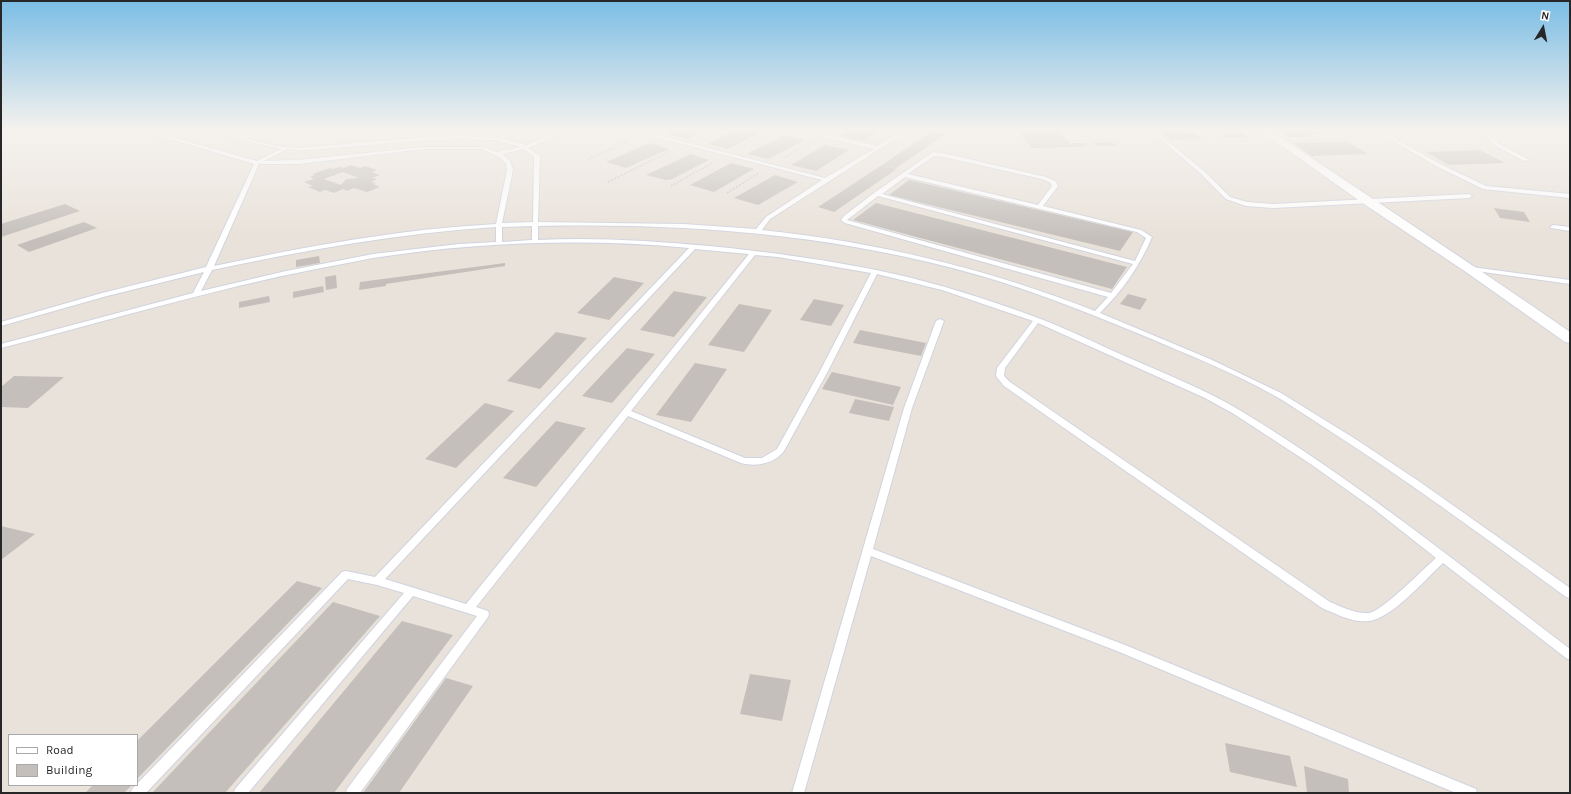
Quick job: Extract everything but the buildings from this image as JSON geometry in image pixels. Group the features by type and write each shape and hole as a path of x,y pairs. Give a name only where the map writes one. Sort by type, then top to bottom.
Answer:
{"street":[{"path":"1316,166 1368,202 1471,268 1570,339"}],"lane":[{"path":"196,294 209,269 256,166"},
{"path":"499,243 499,225 510,170 509,166"},
{"path":"535,241 538,166"},
{"path":"774,166 826,180"},
{"path":"758,231 768,218 849,166"},
{"path":"916,166 876,194 844,220 1113,296"},
{"path":"991,166 1044,178 1053,182 1055,186 1040,207"},
{"path":"1195,166 1222,193 1237,202 1258,206 1368,202 1469,196"},
{"path":"1440,166 1484,188 1570,196"},
{"path":"904,175 1139,231 1147,235 1149,237 1137,263 1113,296 1096,314"},
{"path":"876,194 1137,263"},
{"path":"1,324 81,301 209,269 328,245 419,232 535,223 707,226 826,239 907,255 964,269 1007,282 1096,314 1238,374 1276,393 1356,442 1426,489 1570,594"},
{"path":"1553,227 1570,229"},
{"path":"1,346 196,294 286,273 373,256 499,243 566,240 637,241 812,259 875,272 944,289 1037,320 1201,393 1237,412 1318,465 1443,557 1570,655"},
{"path":"377,581 694,246"},
{"path":"468,610 754,252"},
{"path":"1471,268 1570,282"},
{"path":"626,412 744,461 760,463 770,459 780,451 824,371 875,272"},
{"path":"1037,320 1001,368 1000,376 1007,384 1326,605 1350,615 1371,617 1388,607 1443,557"},
{"path":"798,793 908,408 940,321"},
{"path":"867,551 1121,648 1471,793"},
{"path":"137,793 346,575 377,581 484,614 352,793"},
{"path":"240,793 412,592"}],"path":[{"path":"608,182 641,166"}]}
